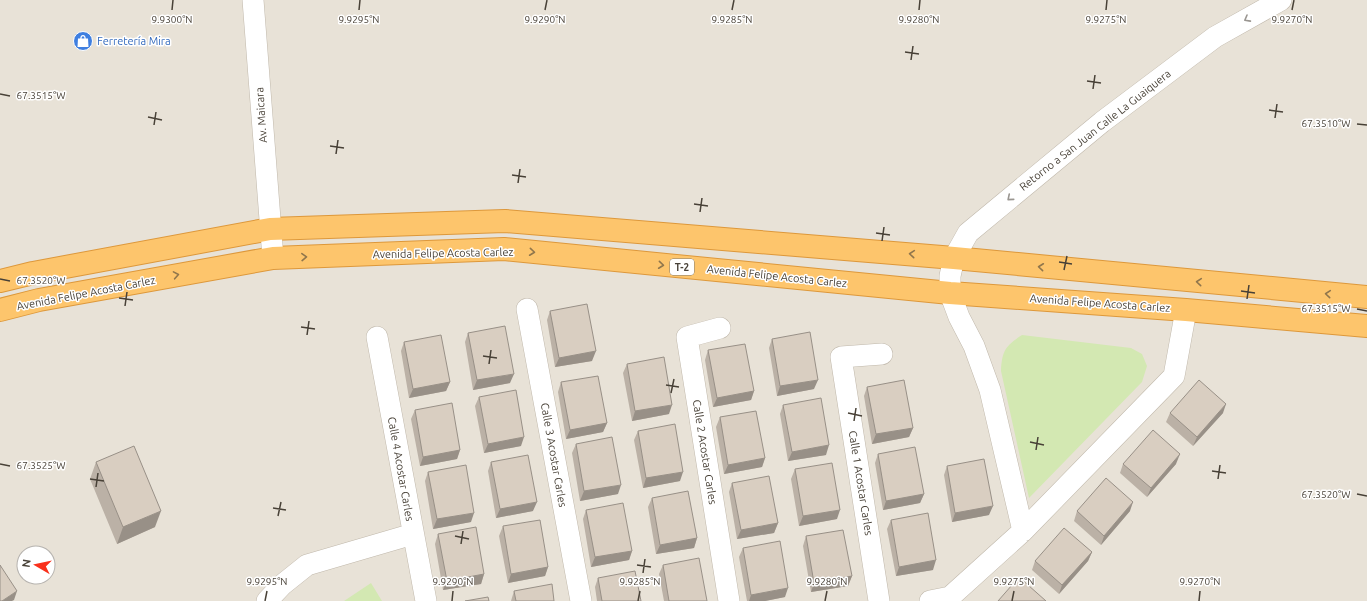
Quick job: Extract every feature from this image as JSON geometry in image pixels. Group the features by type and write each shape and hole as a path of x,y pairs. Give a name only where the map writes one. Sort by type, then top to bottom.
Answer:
{"highway":[{"path":"0,281 33,273 270,229 505,221 954,258 1367,297"},
{"name":"Avenida Felipe Acosta Carlez","path":"0,310 39,300 273,258 504,249 950,293 1186,310 1367,326"}],"street":[{"name":"Av. Maicara","path":"253,0 273,258"},
{"name":"Retorno a San Juan Calle La Guaiquera","path":"950,293 950,276 954,258 968,233 1102,122 1215,36 1281,0"},
{"path":"950,293 959,317 974,346 990,390 1023,531"},
{"name":"Calle 3 Acostar Carles","path":"527,309 581,601"},
{"path":"930,601 950,597 1023,531 1174,376 1186,310"},
{"name":"Calle 2 Acostar Carles","path":"720,328 687,337 729,601"},
{"name":"Calle 4 Acostar Carles","path":"377,337 426,601"},
{"name":"Calle 1 Acostar Carles","path":"879,601 841,357 882,354"},
{"path":"267,601 282,585 307,565 413,534"}],"shaded area":[{"path":"0,0 1367,0 1367,601 0,601"}],"green space":[{"path":"1022,335 1131,348 1142,354 1147,366 1142,382 1029,498 1001,371 1002,358 1008,346"},
{"path":"371,583 382,601 344,601"}],"building":[{"path":"587,304 596,351 559,358 550,311"},
{"path":"505,326 514,374 477,380 468,333"},
{"path":"810,332 818,380 780,386 772,339"},
{"path":"441,335 450,382 413,389 404,342"},
{"path":"745,344 754,391 717,398 708,350"},
{"path":"664,357 672,405 635,411 627,364"},
{"path":"598,376 607,423 570,430 561,382"},
{"path":"904,380 913,428 876,434 867,387"},
{"path":"1199,380 1226,404 1197,437 1170,413"},
{"path":"516,390 524,437 488,444 479,397"},
{"path":"821,398 829,445 792,452 783,405"},
{"path":"452,403 460,450 423,457 415,410"},
{"path":"756,411 765,458 728,465 720,417"},
{"path":"675,424 683,472 646,478 638,431"},
{"path":"1153,430 1180,454 1151,488 1123,464"},
{"path":"612,437 621,485 584,491 576,444"},
{"path":"134,446 161,511 123,527 96,462"},
{"path":"915,447 924,494 886,501 878,454"},
{"path":"528,455 537,502 500,509 491,462"},
{"path":"984,459 993,506 955,513 947,466"},
{"path":"832,463 840,510 803,516 795,469"},
{"path":"466,465 474,513 437,519 428,472"},
{"path":"769,476 778,523 741,530 732,483"},
{"path":"1106,478 1133,502 1104,536 1077,511"},
{"path":"688,491 697,538 660,545 652,498"},
{"path":"623,503 632,551 595,557 586,510"},
{"path":"928,513 936,560 899,567 891,520"},
{"path":"540,520 548,567 511,574 503,526"},
{"path":"476,527 484,574 447,581 438,534"},
{"path":"1064,528 1092,552 1062,585 1035,561"},
{"path":"843,530 852,576 814,583 806,536"},
{"path":"780,541 788,588 751,595 743,548"},
{"path":"699,558 707,601 669,601 663,565"},
{"path":"0,565 17,591 2,601 0,601"},
{"path":"635,571 641,601 602,601 598,578"},
{"path":"1019,577 1046,601 998,601"},
{"path":"552,584 554,601 516,601 514,591"},
{"path":"488,597 489,601 465,601"}],"place":[{"name":"Ferretería Mira","path":"83,41"}]}
